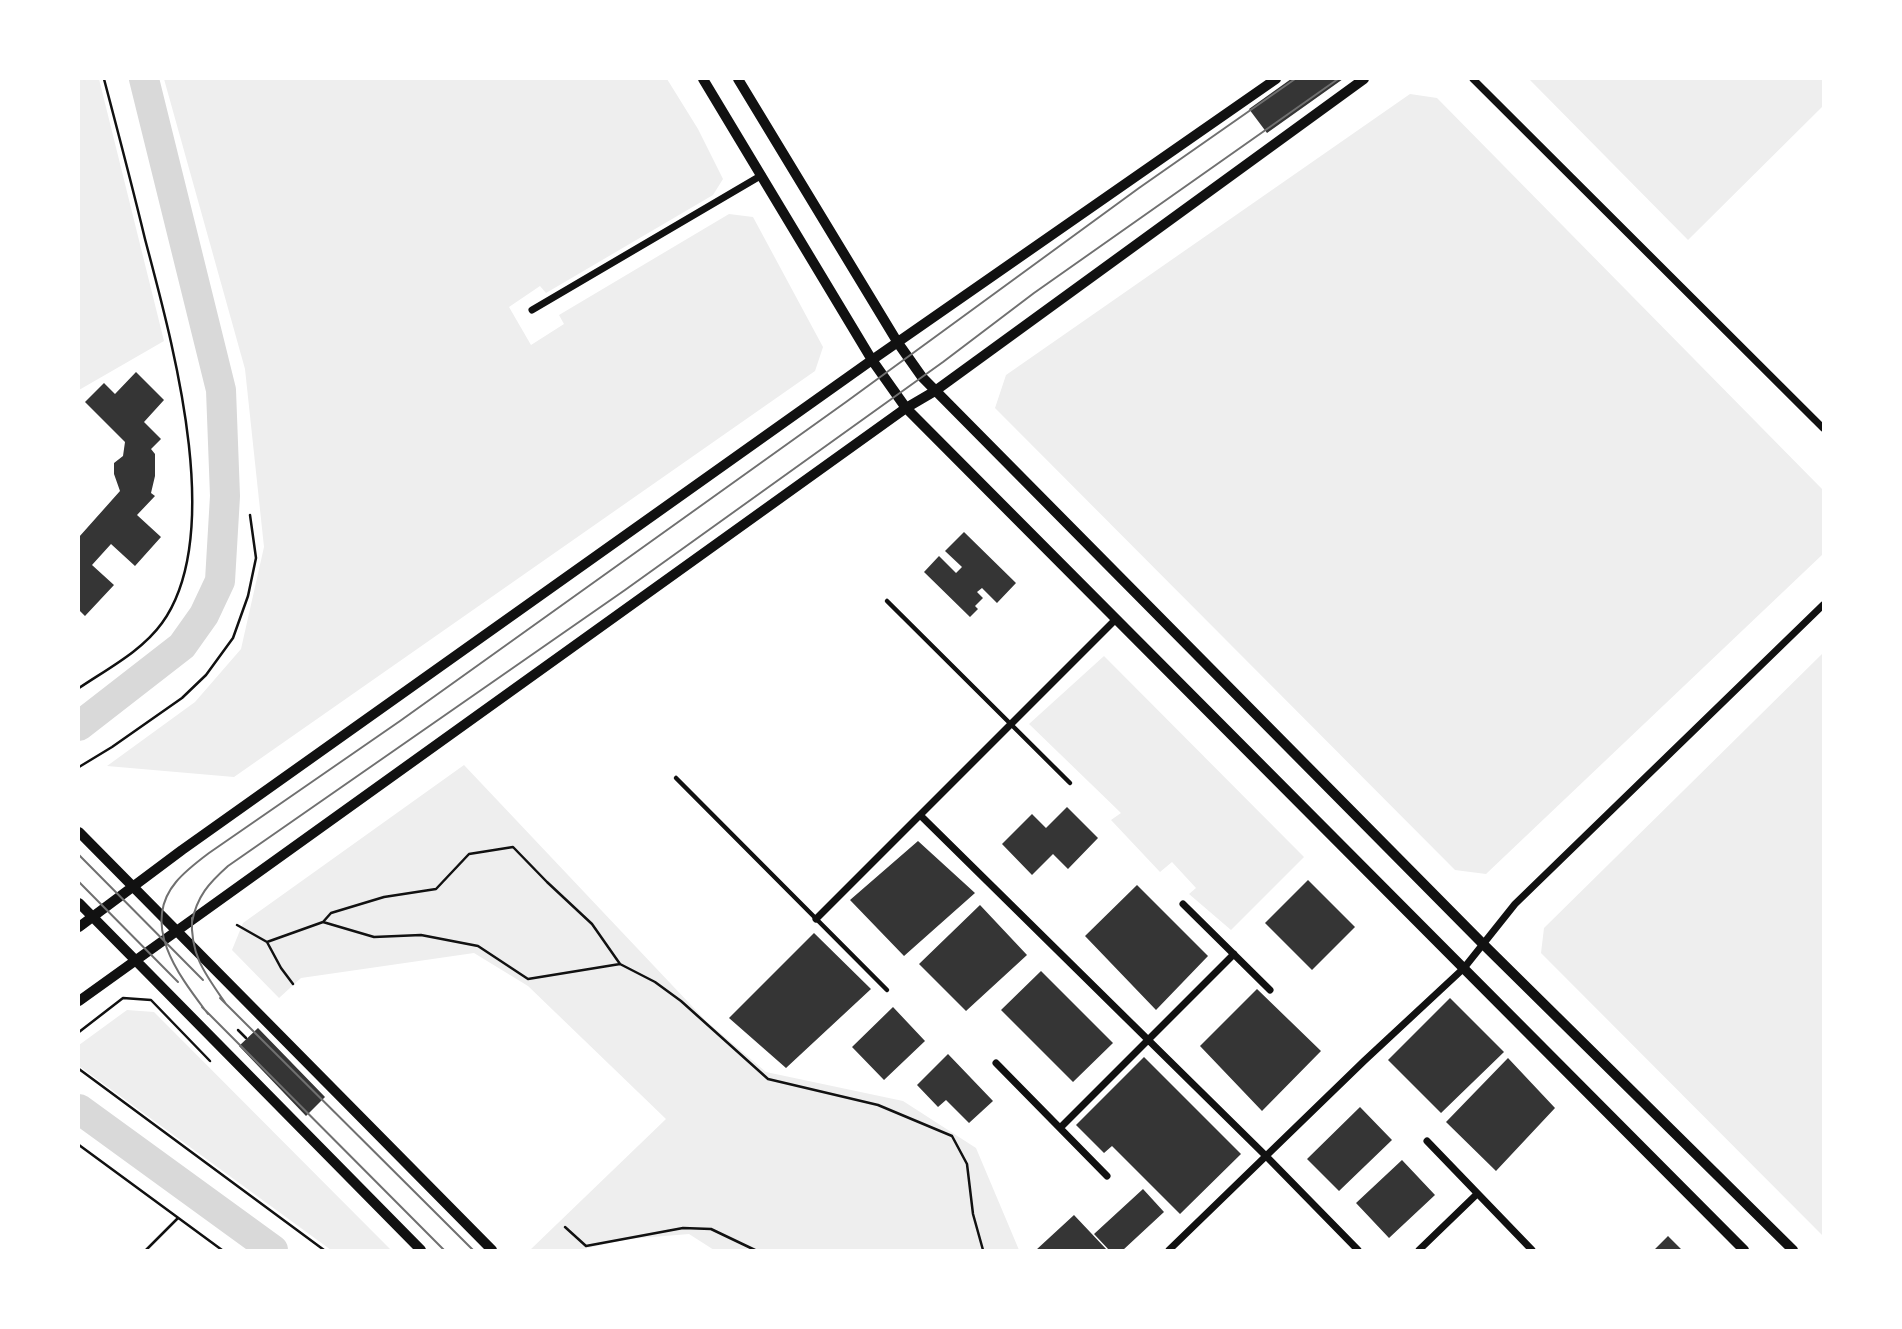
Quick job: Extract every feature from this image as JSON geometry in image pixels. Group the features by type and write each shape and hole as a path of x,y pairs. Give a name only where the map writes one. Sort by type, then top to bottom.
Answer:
{"street":[{"path":"704,79 872,360 906,408 1744,1250"},
{"path":"738,79 898,343 922,377 1482,943 1793,1250"},
{"path":"79,927 133,885 872,360 1276,79"},
{"path":"79,1002 906,408 935,391 1364,79"},
{"path":"1473,79 1823,428"},
{"path":"532,310 762,175"},
{"path":"1169,1250 1464,968 1515,904 1823,605"},
{"path":"816,919 1115,620"},
{"path":"921,816 1359,1250"},
{"path":"79,832 492,1250"},
{"path":"79,903 421,1250"},
{"path":"1184,904 1270,990"},
{"path":"1060,1128 1234,954"},
{"path":"996,1063 1107,1176"},
{"path":"1427,1141 1532,1250"},
{"path":"1419,1250 1477,1194"}],"lane":[{"path":"887,601 1070,783"},
{"path":"676,778 887,990"}],"path":[{"path":"79,688 145,642 162,623 178,594 188,558 192,523 187,436 171,339 104,79"},
{"path":"79,767 182,698 206,675 233,638 248,596 256,558 250,515"},
{"path":"267,942 323,922 331,913 384,897 436,889 469,854 513,847 592,924 620,964 655,982 681,1001 768,1079 878,1104 952,1136 967,1164 973,1213 983,1250"},
{"path":"323,922 374,937 421,935 478,946 528,979 620,964"},
{"path":"237,925 267,942 293,984"},
{"path":"79,1032 123,998 151,1000 210,1060"},
{"path":"238,1030 246,1038"},
{"path":"79,1069 324,1250"},
{"path":"79,1145 222,1250"},
{"path":"146,1250 178,1218"},
{"path":"565,1227 586,1245 683,1228 711,1229 755,1250"}],"shaded area":[{"path":"79,79 99,79 164,341 79,390"},
{"path":"164,79 667,79 698,129 723,179 713,195 546,293 540,286 509,307 531,345 564,324 559,315 729,214 753,217 823,347 815,371 234,777 107,766 195,702 241,649 264,547 245,369"},
{"path":"1529,79 1823,79 1823,106 1688,240"},
{"path":"1410,94 1437,98 1823,490 1823,554 1486,874 1455,870 995,408 1006,375"},
{"path":"1823,653 1823,1236 1541,953 1544,928"},
{"path":"1104,656 1304,857 1231,930 1189,894 1196,888 1172,862 1160,872 1111,820 1121,813 1029,724"},
{"path":"464,765 706,1021 766,1072 903,1101 976,1148 1019,1250 714,1250 689,1234 628,1239 579,1250 530,1250 666,1119 528,986 474,953 301,978 279,998 232,950 243,923"},
{"path":"127,1010 154,1012 391,1250 331,1250 79,1066 79,1045"}],"building":[{"path":"1291,79 1343,79 1267,133 1249,109"},
{"path":"136,372 164,400 144,422 161,439 151,449 155,454 155,476 151,493 155,496 137,515 161,537 135,566 111,544 92,565 114,585 85,616 79,610 79,537 120,491 114,474 114,463 123,456 125,442 85,402 104,383 115,394"},
{"path":"964,532 1016,583 997,603 982,588 977,592 983,598 970,617 924,572 939,556 956,573 962,567 945,551"},
{"path":"1067,807 1098,838 1068,869 1053,854 1032,875 1002,844 1032,814 1046,828"},
{"path":"918,841 975,893 904,956 850,900"},
{"path":"1308,880 1355,927 1312,970 1265,923"},
{"path":"1137,885 1208,956 1156,1010 1085,936"},
{"path":"980,905 1027,955 966,1011 919,964"},
{"path":"814,933 871,989 786,1068 729,1018"},
{"path":"1041,971 1113,1043 1073,1082 1001,1010"},
{"path":"1257,989 1321,1051 1262,1111 1200,1046"},
{"path":"1450,998 1504,1052 1441,1113 1388,1060"},
{"path":"893,1007 925,1041 884,1080 852,1047"},
{"path":"258,1028 325,1097 306,1116 239,1046"},
{"path":"948,1054 993,1101 969,1123 946,1100 938,1107 917,1085"},
{"path":"1144,1057 1241,1154 1180,1214 1112,1146 1104,1153 1076,1125"},
{"path":"1508,1058 1555,1108 1496,1171 1446,1122"},
{"path":"1360,1107 1392,1140 1339,1191 1307,1159"},
{"path":"1402,1160 1435,1195 1389,1238 1356,1203"},
{"path":"1143,1189 1164,1212 1123,1250 1109,1250 1094,1234"},
{"path":"1074,1215 1107,1250 1036,1250"},
{"path":"1668,1236 1682,1250 1654,1250"}],"waterway":[{"path":"79,726 182,646 204,615 220,581 225,496 221,390 144,79"},
{"path":"79,1109 273,1250"}],"tram line":[{"path":"208,1014 176,968 163,934 162,916 166,899 176,882 191,867 400,721 846,402 1139,188 1295,79"},
{"path":"226,1004 196,954 192,931 192,918 192,922 194,913 197,905 205,891 228,866 625,590 943,362 1034,293 1338,79"},
{"path":"79,855 203,980"},
{"path":"79,882 178,982"},
{"path":"220,998 473,1250"},
{"path":"202,1007 444,1250"}]}
